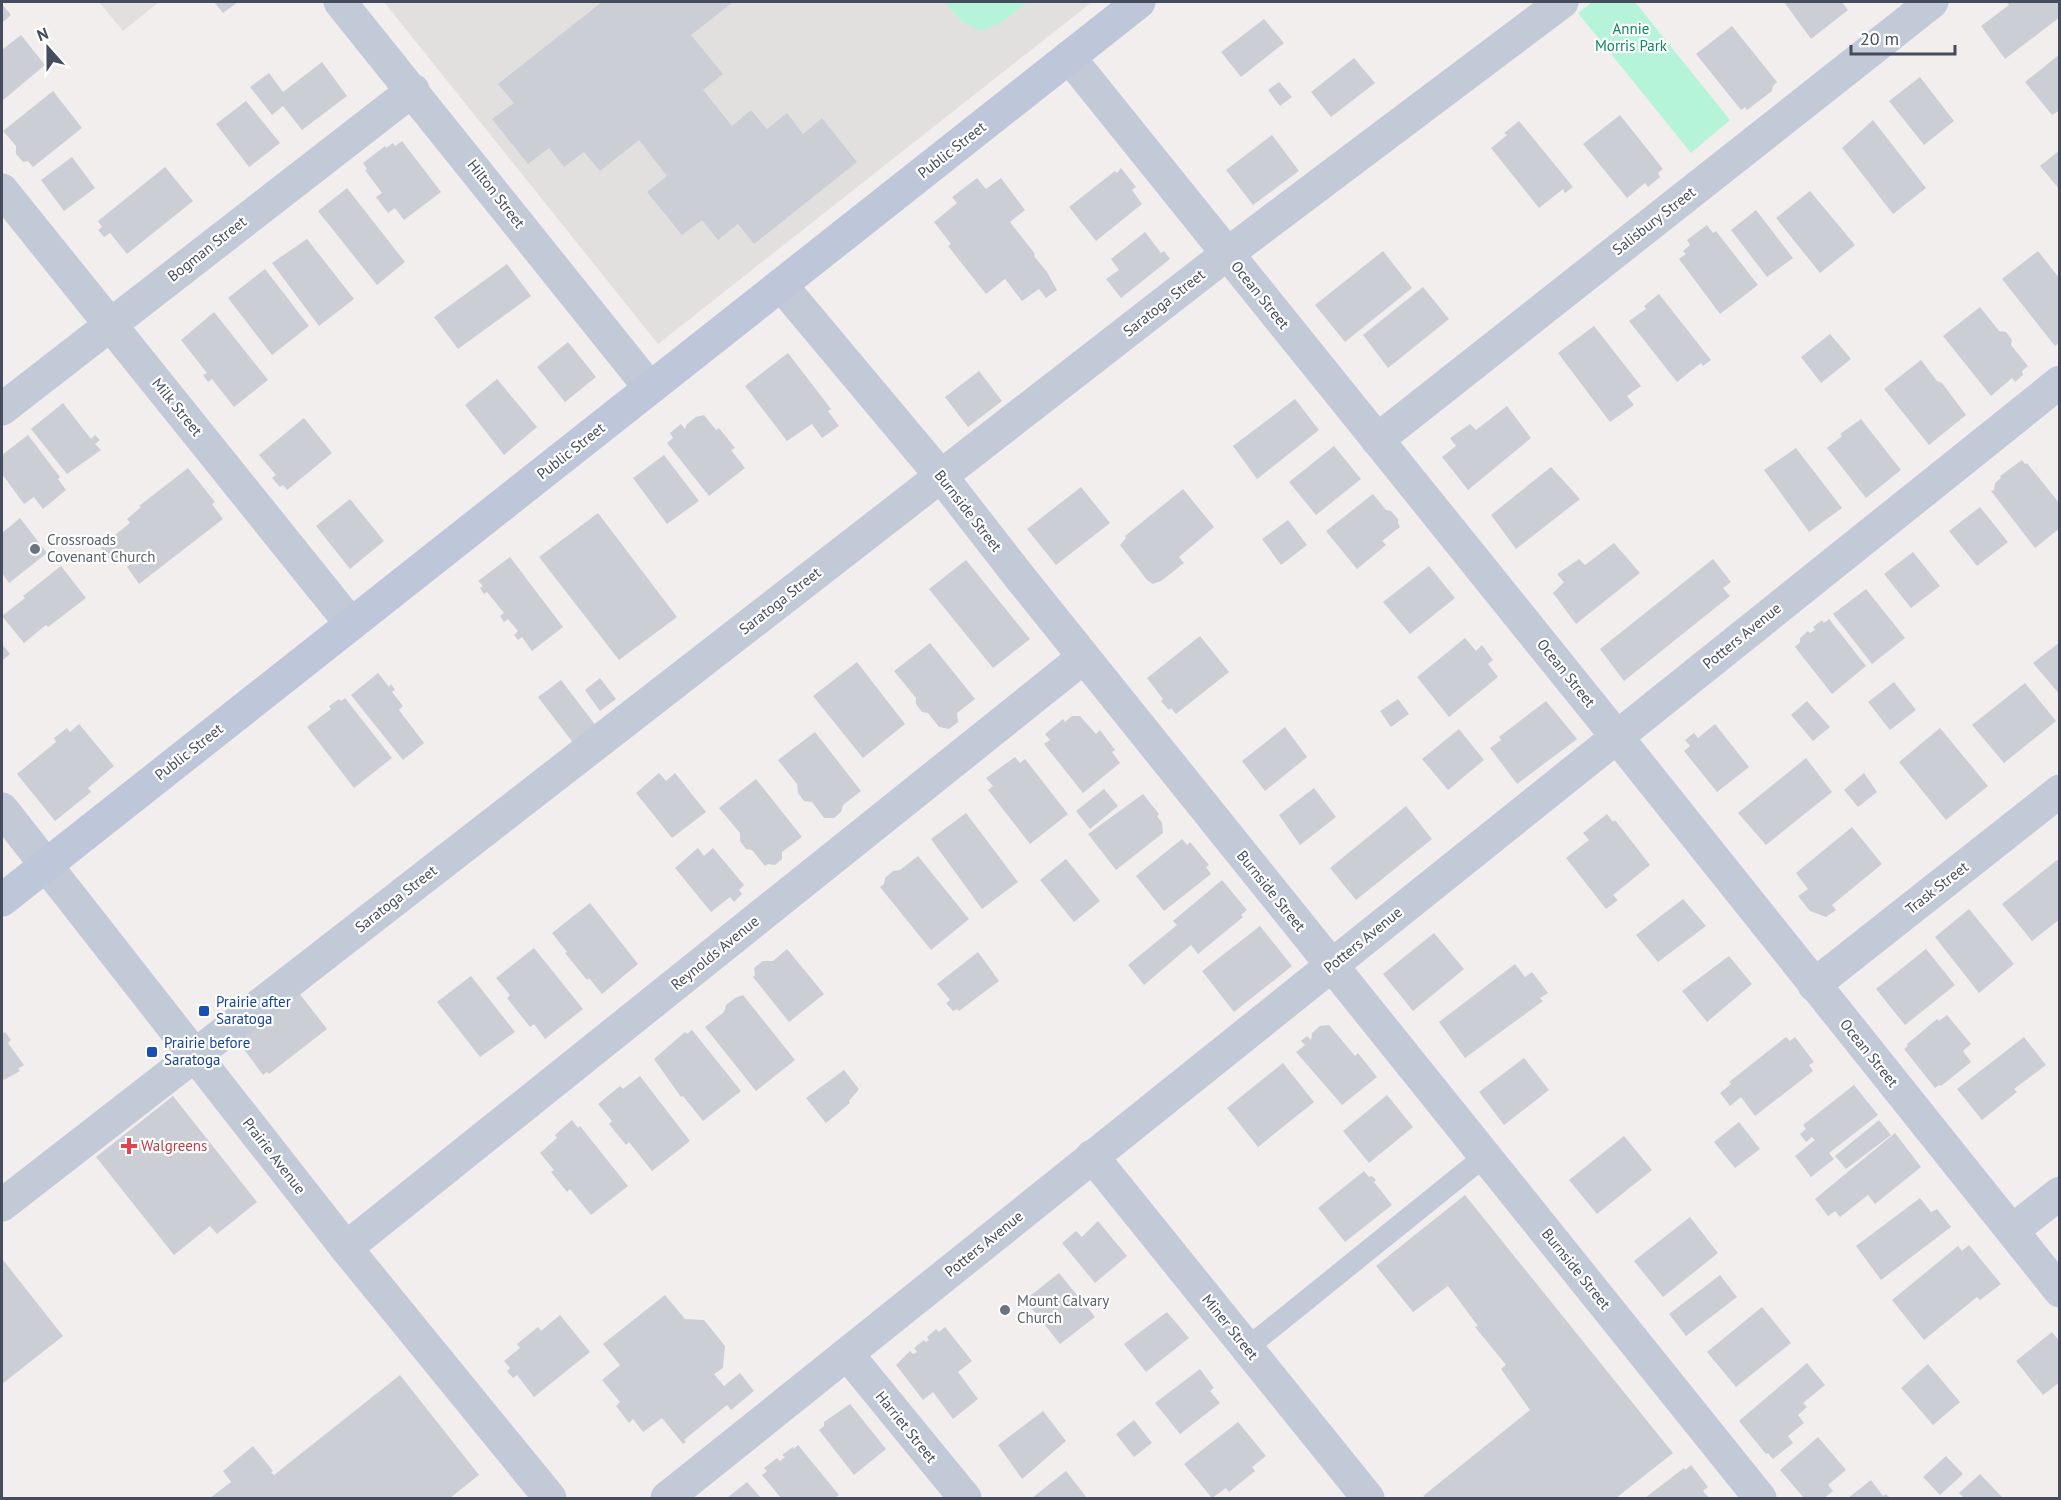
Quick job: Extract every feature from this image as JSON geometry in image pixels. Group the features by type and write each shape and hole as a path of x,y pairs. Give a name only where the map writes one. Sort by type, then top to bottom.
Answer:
{"main road":[{"name":"Public Street","path":"2,900 1139,2"}],"street":[{"name":"Hilton Street","path":"340,2 413,90 650,388"},
{"name":"Saratoga Street","path":"2,1205 1227,254 1562,2"},
{"name":"Salisbury Street","path":"1377,440 1932,2"},
{"name":"Ocean Street","path":"1069,57 2060,1291"},
{"name":"Bogman Street","path":"2,409 413,90"},
{"name":"Milk Street","path":"2,190 351,624"},
{"name":"Burnside Street","path":"781,285 941,476 1760,1498"},
{"name":"Potters Avenue","path":"667,1498 2060,382"},
{"name":"Reynolds Avenue","path":"346,1248 1084,657"},
{"name":"Trask Street","path":"1814,985 2060,791"},
{"name":"Prairie Avenue","path":"2,809 346,1248 550,1498"},
{"name":"Miner Street","path":"1092,1156 1368,1498"},
{"path":"2012,1231 2060,1193"},
{"name":"Harriet Street","path":"848,1355 965,1498"}],"lane":[{"path":"1247,1348 1485,1156"}],"shaded area":[{"path":"99,2 159,2 123,31"},
{"path":"384,2 1092,2 658,344"}],"green space":[{"path":"945,2 1028,2 1002,22 981,31 961,21"},
{"name":"Annie Morris Park","path":"1592,2 1635,2 1730,120 1691,153 1578,13"}],"building":[{"path":"214,2 238,2 223,13"},
{"path":"602,2 733,2 691,35 723,74 703,90 732,126 751,110 767,129 787,113 803,134 822,118 857,162 754,244 738,224 718,240 702,220 682,235 647,192 667,176 639,140 600,171 584,152 564,167 549,148 528,164 492,119 514,103 498,84"},
{"path":"1784,2 1842,2 1848,10 1811,39"},
{"path":"2007,2 2060,2 2060,17 2005,59 1981,26 2009,5"},
{"path":"2,4 11,15 2,23"},
{"path":"1264,19 1284,43 1241,77 1221,52"},
{"path":"1732,26 1777,82 1772,91 1747,110 1745,107 1741,110 1696,54"},
{"path":"21,35 45,65 2,101 2,50"},
{"path":"2060,54 2060,110 2052,115 2025,82"},
{"path":"1354,58 1375,83 1331,117 1311,92"},
{"path":"322,62 347,96 302,130 283,106 272,115 250,87 269,73 283,92"},
{"path":"1920,77 1954,121 1924,145 1889,101"},
{"path":"1279,82 1292,97 1280,106 1268,90"},
{"path":"53,91 82,128 33,167 28,161 23,162 16,154 16,146 3,131"},
{"path":"246,101 280,143 249,167 216,124"},
{"path":"1620,115 1663,169 1658,173 1660,177 1648,187 1645,183 1627,198 1583,144"},
{"path":"1873,120 1926,188 1893,214 1842,148"},
{"path":"1519,121 1573,187 1565,193 1563,189 1539,208 1491,148"},
{"path":"1272,135 1299,171 1253,205 1226,170"},
{"path":"402,141 441,192 404,220 395,208 388,213 376,197 382,193 365,170 367,169 363,163 385,146 386,148 393,143 395,146"},
{"path":"2060,150 2060,190 2040,166"},
{"path":"72,157 95,188 64,211 41,180"},
{"path":"165,167 193,201 127,254 110,233 104,237 98,230 102,227 98,221"},
{"path":"1121,168 1136,187 1132,190 1142,204 1096,241 1069,207"},
{"path":"977,178 986,189 1001,178 1025,210 1010,222 1035,254 1034,256 1047,272 1057,290 1046,298 1039,289 1022,301 1005,279 986,294 948,246 951,244 934,222 957,203 952,197"},
{"path":"347,188 405,262 377,285 318,211"},
{"path":"1810,191 1855,245 1820,273 1776,218"},
{"path":"1756,210 1793,258 1767,277 1731,230"},
{"path":"1707,225 1713,233 1716,231 1758,285 1720,314 1679,259 1686,254 1683,251 1690,245 1687,240"},
{"path":"1145,232 1161,253 1164,251 1170,259 1121,298 1106,279 1119,270 1111,259"},
{"path":"307,239 354,299 319,326 272,263"},
{"path":"1383,251 1412,288 1345,342 1315,305"},
{"path":"2038,251 2060,279 2060,342 2055,346 2002,279"},
{"path":"507,264 531,296 458,349 434,317"},
{"path":"265,269 309,326 272,355 228,298"},
{"path":"1423,287 1449,319 1388,368 1363,335"},
{"path":"1659,294 1711,360 1703,366 1701,363 1677,382 1629,321 1646,309 1644,306"},
{"path":"1980,307 1999,331 2006,332 2012,340 2011,345 2028,366 2015,382 2012,378 1991,396 1943,336"},
{"path":"214,312 268,380 234,407 212,379 208,382 203,375 207,373 181,340"},
{"path":"1594,326 1641,386 1627,396 1634,405 1610,422 1558,353"},
{"path":"1830,334 1851,359 1821,383 1801,357"},
{"path":"568,342 596,377 565,402 537,367"},
{"path":"788,353 831,409 828,411 839,426 822,438 812,424 787,441 745,386"},
{"path":"1921,360 1966,415 1929,445 1884,389"},
{"path":"979,371 1002,401 968,427 945,397"},
{"path":"497,379 537,427 504,455 465,405"},
{"path":"1295,399 1319,430 1257,479 1233,446"},
{"path":"63,403 91,439 95,435 100,440 95,444 101,450 67,474 31,429"},
{"path":"1507,406 1531,438 1468,490 1442,457 1456,446 1450,438 1470,424 1476,430"},
{"path":"704,415 716,430 719,428 735,448 731,450 745,468 709,496 667,443 673,438 670,433 681,424 685,429 687,424 696,417"},
{"path":"304,418 332,453 287,490 283,485 280,487 272,478 276,475 259,455"},
{"path":"1861,419 1901,470 1866,498 1827,448 1842,436 1840,434"},
{"path":"28,435 60,477 58,479 66,490 43,509 34,497 24,504 2,474 2,455"},
{"path":"1334,446 1361,479 1316,515 1289,482"},
{"path":"1796,448 1842,508 1809,532 1764,470"},
{"path":"664,455 699,501 667,524 633,478"},
{"path":"2022,460 2025,464 2027,463 2060,504 2060,528 2035,548 1991,491 1994,490 1995,483 2001,478 2000,476"},
{"path":"1551,467 1580,499 1516,549 1491,515"},
{"path":"188,468 215,502 212,504 223,519 139,584 127,567 135,560 129,553 114,565 100,547 130,523 127,519 141,507 139,506"},
{"path":"1081,487 1110,523 1056,565 1027,529"},
{"path":"1183,489 1214,527 1179,557 1184,563 1161,581 1153,584 1147,580 1120,545 1126,538 1125,536"},
{"path":"1373,494 1386,510 1391,511 1398,519 1400,527 1382,541 1386,545 1357,569 1326,531"},
{"path":"350,499 384,541 350,569 316,526"},
{"path":"1980,507 2008,542 1977,566 1949,531"},
{"path":"598,513 677,617 619,660 539,557"},
{"path":"20,518 47,553 9,583 2,573 2,533"},
{"path":"1288,520 1307,545 1281,565 1262,539"},
{"path":"1614,543 1640,573 1576,624 1553,593 1564,582 1557,574 1579,559 1585,565"},
{"path":"1913,552 1940,586 1911,608 1884,574"},
{"path":"510,557 563,627 532,651 522,637 518,640 514,635 518,631 508,619 504,622 500,616 504,613 487,592 484,594 480,588 483,586 478,581"},
{"path":"1713,559 1731,582 1723,588 1730,596 1624,681 1600,649"},
{"path":"966,560 1030,639 993,668 929,589"},
{"path":"61,566 86,598 24,643 2,616"},
{"path":"1429,566 1455,598 1410,634 1383,602"},
{"path":"1866,589 1905,638 1872,664 1833,614"},
{"path":"1829,619 1866,666 1832,694 1795,647 1808,631 1810,633 1815,630 1813,627 1822,620 1824,623"},
{"path":"1200,636 1229,672 1176,714 1161,701 1163,699 1147,678"},
{"path":"1465,638 1476,651 1482,645 1493,660 1488,664 1498,677 1449,717 1417,677"},
{"path":"2060,642 2060,695 2033,663"},
{"path":"930,643 975,699 957,713 958,722 949,729 939,727 928,713 922,712 916,704 916,698 894,671"},
{"path":"2,644 10,654 2,661"},
{"path":"857,662 905,724 863,758 813,696"},
{"path":"378,673 389,687 391,684 395,690 392,692 403,706 399,710 424,743 403,760 351,695"},
{"path":"600,678 616,699 600,711 585,690"},
{"path":"561,680 597,727 574,744 538,697"},
{"path":"1894,682 1916,710 1890,730 1868,702"},
{"path":"2025,683 2056,721 2004,763 1972,725"},
{"path":"345,698 392,758 354,788 307,727 331,709 329,706"},
{"path":"1398,699 1409,714 1391,727 1380,711"},
{"path":"1546,701 1577,739 1517,784 1490,748 1501,740 1499,737"},
{"path":"1807,701 1830,727 1813,741 1791,715"},
{"path":"1072,716 1080,716 1096,734 1100,730 1115,750 1112,752 1120,763 1083,793 1044,744 1050,740 1045,734 1063,719 1065,722"},
{"path":"79,724 114,766 88,788 91,792 55,821 17,774 56,742 54,738 67,728 70,732"},
{"path":"1715,724 1749,767 1717,792 1684,751 1690,746 1685,740 1694,733 1698,738"},
{"path":"1285,727 1307,757 1265,791 1242,761"},
{"path":"1940,728 1988,786 1946,820 1899,762"},
{"path":"1459,729 1484,760 1448,790 1422,759"},
{"path":"815,732 861,791 843,805 841,812 834,818 824,818 812,802 804,801 798,793 797,784 778,760"},
{"path":"1015,757 1020,763 1025,759 1068,814 1030,844 988,790 993,786 986,778"},
{"path":"1806,758 1832,792 1766,845 1738,813"},
{"path":"659,773 666,781 675,773 706,812 672,838 636,793"},
{"path":"1864,773 1877,792 1858,807 1844,790"},
{"path":"756,779 802,837 782,852 782,859 775,865 765,866 752,850 746,849 740,841 740,833 719,808"},
{"path":"1314,788 1336,817 1300,845 1279,815"},
{"path":"1104,789 1118,806 1090,829 1076,811"},
{"path":"1143,794 1159,814 1157,816 1162,823 1163,833 1116,870 1088,834"},
{"path":"1406,806 1432,839 1356,900 1330,868"},
{"path":"966,813 1018,882 982,909 931,839"},
{"path":"1607,814 1613,822 1615,820 1650,865 1613,895 1618,900 1606,909 1566,858 1589,840 1583,833"},
{"path":"1852,827 1882,864 1832,905 1836,910 1826,917 1810,911 1798,896 1808,889 1796,873"},
{"path":"1182,839 1187,845 1190,842 1209,865 1206,867 1211,874 1164,911 1136,876"},
{"path":"698,848 704,856 713,848 744,885 739,890 742,894 734,902 730,897 711,912 675,868"},
{"path":"918,856 969,919 931,950 880,887 893,871 900,870"},
{"path":"1066,859 1100,901 1074,922 1040,880"},
{"path":"2057,860 2060,863 2060,919 2032,941 2002,904"},
{"path":"1222,880 1247,910 1241,915 1243,917 1198,954 1191,945 1144,985 1128,965 1177,925 1173,921"},
{"path":"1683,899 1706,926 1658,962 1636,935"},
{"path":"590,903 638,964 602,994 589,978 587,980 552,933"},
{"path":"1969,909 2014,964 1979,993 1935,937"},
{"path":"1260,926 1292,966 1234,1012 1202,971"},
{"path":"1434,933 1464,969 1413,1011 1383,974"},
{"path":"534,948 583,1009 545,1039 534,1024 530,1027 507,998 510,995 496,978"},
{"path":"787,949 824,994 789,1022 753,977 754,968 763,961 773,961"},
{"path":"1926,949 1955,985 1905,1025 1876,989"},
{"path":"978,952 999,981 959,1011 957,1009 953,1011 946,1003 950,1000 937,984"},
{"path":"1729,956 1752,984 1707,1022 1682,991"},
{"path":"1515,964 1525,977 1532,972 1548,993 1540,998 1543,1001 1465,1058 1439,1022"},
{"path":"471,976 515,1032 480,1057 437,1002"},
{"path":"299,993 327,1029 269,1074 267,1072 263,1075 237,1040"},
{"path":"743,995 795,1060 756,1091 705,1027 724,1012 726,1005"},
{"path":"1947,1015 1971,1044 1963,1051 1971,1062 1941,1086 1935,1088 1904,1049 1937,1019 1939,1021"},
{"path":"1329,1025 1355,1056 1358,1053 1377,1077 1342,1105 1296,1052 1305,1045 1301,1041 1307,1036 1311,1040 1312,1033 1320,1026"},
{"path":"692,1030 741,1091 703,1121 683,1096 681,1097 654,1059 685,1032 687,1034"},
{"path":"5,1032 11,1040 8,1043 24,1065 18,1069 20,1071 4,1080 2,1077 2,1034"},
{"path":"1786,1037 1790,1041 1795,1037 1814,1062 1809,1065 1813,1071 1755,1116 1741,1097 1730,1106 1720,1093 1731,1084 1729,1082"},
{"path":"2024,1037 2046,1065 2014,1089 2017,1092 1982,1120 1957,1089"},
{"path":"1524,1058 1549,1090 1504,1125 1479,1092"},
{"path":"1283,1063 1314,1102 1258,1147 1227,1108"},
{"path":"844,1070 859,1089 849,1101 850,1103 826,1123 806,1098"},
{"path":"640,1076 690,1141 652,1171 629,1142 626,1145 609,1124 612,1121 598,1104 620,1086 623,1089"},
{"path":"1854,1085 1878,1115 1829,1153 1834,1159 1811,1177 1795,1156 1815,1140 1812,1137 1806,1142 1800,1134 1806,1129 1803,1125"},
{"path":"1387,1095 1413,1127 1369,1163 1343,1131"},
{"name":"Walgreens","path":"173,1096 257,1202 217,1234 210,1226 174,1255 96,1157"},
{"path":"572,1120 578,1128 580,1126 628,1186 591,1215 570,1189 567,1192 551,1172 554,1170 540,1153"},
{"path":"1879,1120 1891,1135 1846,1169 1835,1156"},
{"path":"1739,1122 1760,1149 1735,1168 1714,1142"},
{"path":"1895,1133 1921,1167 1875,1204 1868,1195 1840,1217 1835,1211 1828,1216 1815,1199"},
{"path":"1624,1136 1652,1170 1597,1214 1569,1180"},
{"path":"1364,1171 1376,1180 1374,1182 1392,1205 1345,1242 1318,1208"},
{"path":"1465,1195 1673,1453 1616,1498 1426,1498 1423,1496 1530,1410 1501,1369 1506,1365 1475,1327 1478,1326 1448,1286 1413,1312 1376,1266"},
{"path":"1920,1198 1931,1212 1937,1209 1951,1227 1881,1280 1856,1246"},
{"path":"1690,1217 1718,1253 1663,1297 1634,1261"},
{"path":"1098,1221 1127,1256 1095,1283 1062,1243 1076,1231 1082,1237"},
{"path":"1969,1245 2001,1284 1980,1300 1977,1297 1924,1340 1892,1300 1958,1246 1962,1251"},
{"path":"2,1261 63,1336 2,1384"},
{"path":"1059,1273 1095,1317 1060,1344 1025,1300"},
{"path":"1720,1275 1737,1297 1686,1336 1669,1314"},
{"path":"665,1295 685,1319 704,1320 725,1346 723,1368 714,1374 724,1386 740,1373 754,1391 731,1410 727,1405 684,1440 686,1442 683,1444 662,1418 643,1432 633,1419 629,1423 616,1406 620,1402 602,1380 620,1365 603,1344"},
{"path":"1762,1307 1791,1343 1736,1387 1707,1352"},
{"path":"1167,1312 1189,1338 1146,1372 1124,1344"},
{"path":"560,1315 590,1352 534,1397 517,1375 513,1378 507,1371 510,1368 504,1361 520,1348 517,1344 538,1327 541,1331"},
{"path":"945,1327 972,1361 958,1372 978,1399 953,1419 933,1392 923,1400 896,1365 910,1351 913,1354 917,1352 914,1348 924,1340 926,1342 929,1340 927,1337 936,1329 939,1332"},
{"path":"2052,1332 2060,1342 2060,1382 2043,1395 2016,1361"},
{"path":"1807,1363 1825,1385 1803,1403 1807,1407 1798,1415 1804,1423 1788,1436 1793,1443 1773,1459 1768,1453 1766,1454 1739,1421"},
{"path":"1928,1364 1960,1402 1933,1425 1901,1388"},
{"path":"1200,1369 1214,1388 1210,1391 1220,1403 1180,1434 1155,1403"},
{"path":"400,1375 479,1475 450,1498 210,1498 231,1482 223,1471 253,1446 274,1475"},
{"path":"850,1404 886,1449 854,1475 819,1430 824,1426 824,1422"},
{"path":"1043,1411 1066,1441 1022,1479 998,1445"},
{"path":"1134,1420 1152,1443 1134,1457 1116,1434"},
{"path":"1238,1422 1266,1456 1252,1467 1255,1471 1229,1492 1226,1488 1212,1498 1184,1464"},
{"path":"1818,1437 1846,1470 1828,1485 1833,1491 1824,1498 1804,1498 1780,1470"},
{"path":"798,1445 839,1495 834,1498 781,1498 762,1475 767,1471 764,1468 777,1458 780,1461 785,1457 782,1455"},
{"path":"1946,1456 1963,1474 1940,1495 1923,1477"},
{"path":"1691,1465 1708,1487 1703,1491 1709,1498 1645,1498 1684,1468 1685,1470"},
{"path":"1066,1471 1087,1498 1032,1498"},
{"path":"1980,1474 2003,1498 1964,1498 1959,1493"},
{"path":"1871,1480 1883,1496 1886,1494 1890,1498 1848,1498"},
{"path":"747,1482 761,1498 727,1498"}],"place":[{"name":"Crossroads Covenant Church","path":"35,549"},
{"name":"Prairie after Saratoga","path":"204,1011"},
{"name":"Prairie before Saratoga","path":"152,1052"},
{"name":"Walgreens","path":"129,1146"},
{"name":"Mount Calvary Church","path":"1005,1310"}]}
